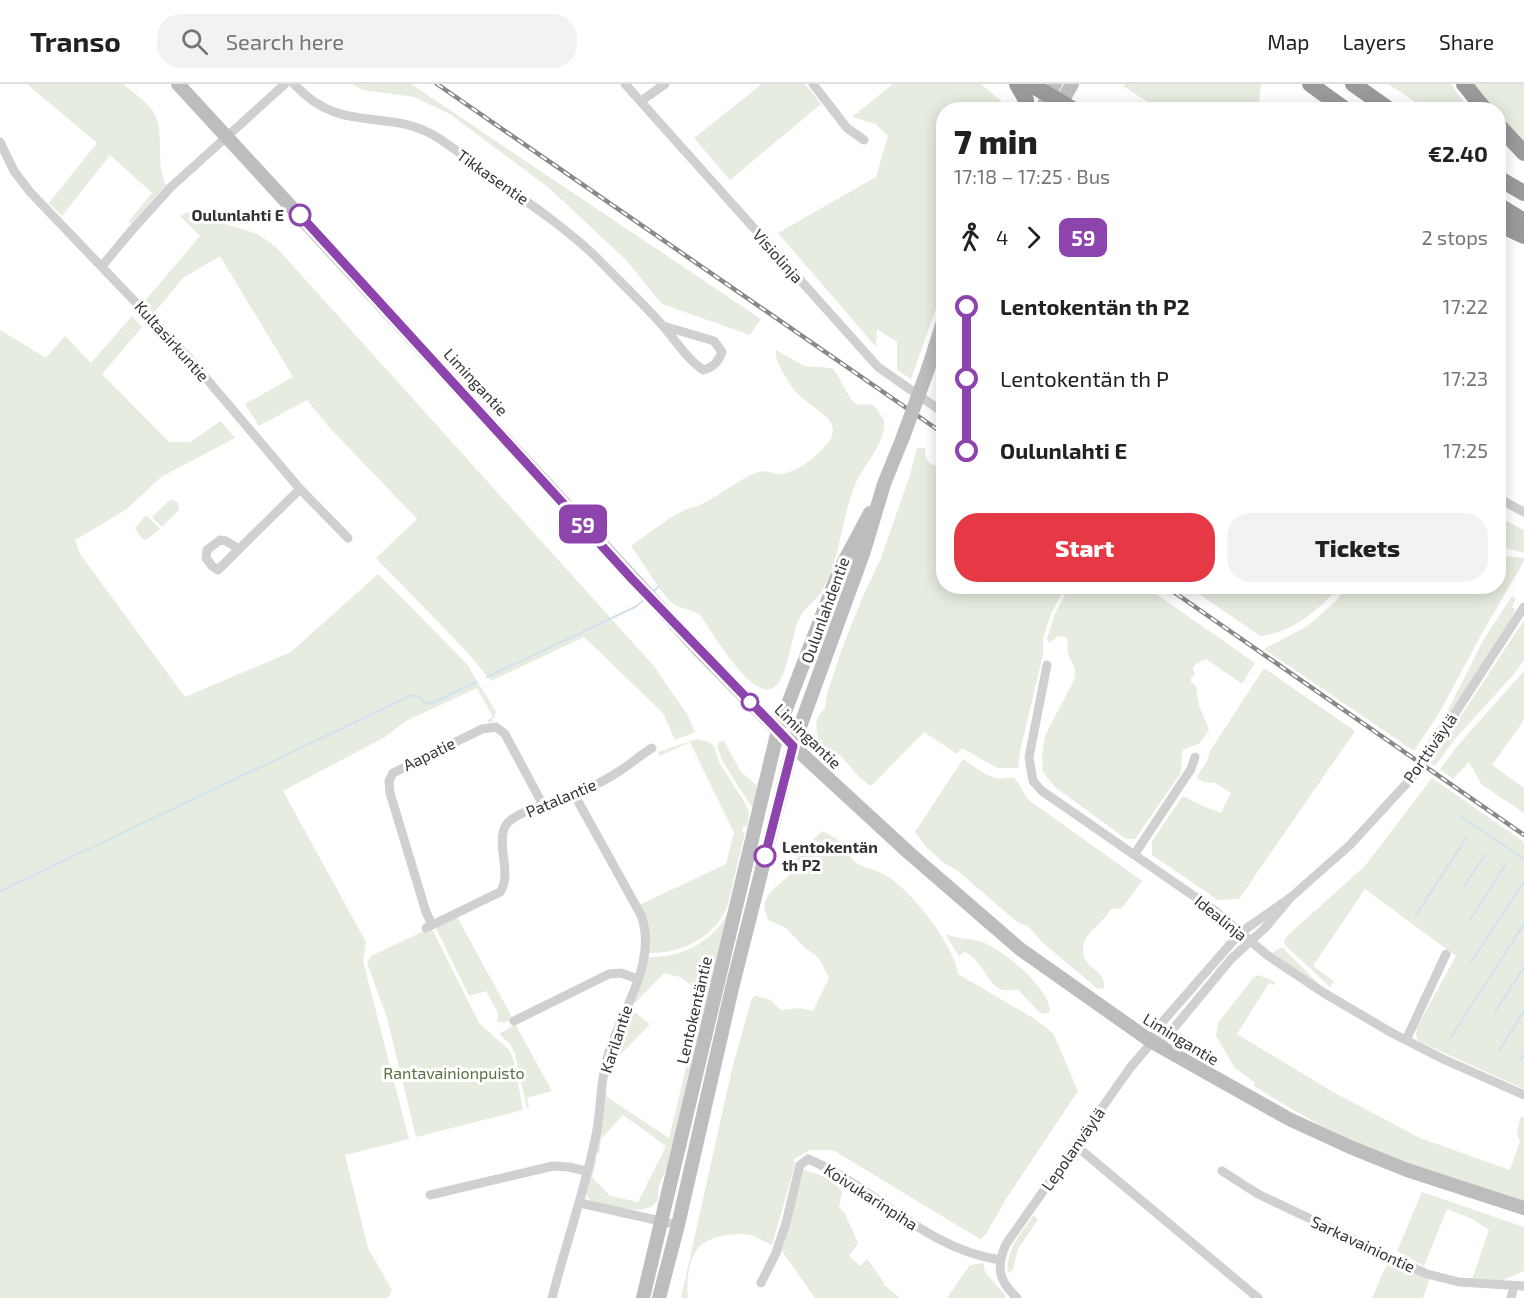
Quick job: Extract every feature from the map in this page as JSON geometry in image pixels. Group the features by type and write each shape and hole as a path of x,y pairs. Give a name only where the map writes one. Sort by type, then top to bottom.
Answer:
{"highway":[{"path":"1017,84 1026,102"},
{"path":"1030,84 1056,102"},
{"path":"1310,84 1335,102"},
{"path":"1353,84 1379,102"},
{"path":"1464,84 1479,102"},
{"path":"1506,134 1524,153"},
{"path":"1506,183 1524,194"},
{"path":"1506,210 1524,221"},
{"path":"1506,228 1524,236"}],"main road":[{"name":"Limingantie","path":"178,84 632,579 793,746 908,852 1020,949 1152,1042 1289,1119 1350,1148 1407,1170 1524,1208"},
{"path":"1056,102 1072,84"},
{"name":"Oulunlahdentie","path":"778,730 839,571 884,484 936,344"},
{"name":"Oulunlahdentie","path":"928,369 936,354"},
{"name":"Oulunlahdentie","path":"793,746 864,551 884,484"},
{"name":"Lentokentäntie","path":"643,1298 778,730"},
{"name":"Lentokentäntie","path":"659,1298 732,988 793,746"}],"street":[{"path":"102,266 171,187 285,84"},
{"name":"Tikkasentie","path":"294,84 319,106 335,114 412,126 439,139 558,223 663,326 695,364 703,370 711,368 718,362 722,352 708,337 663,326"},
{"name":"Visiolinja","path":"625,84 878,368 936,408"},
{"path":"641,101 665,84"},
{"path":"813,84 848,128 864,140"},
{"name":"Kultasirkuntie","path":"0,142 10,165 24,185 188,357 300,489 348,538"},
{"path":"239,549 300,489"},
{"path":"1506,502 1524,512"},
{"name":"Porttiväylä","path":"1152,1042 1158,1027 1240,933 1290,898 1350,845 1417,772 1524,607"},
{"name":"Idealinja","path":"1047,665 1029,757 1033,781 1042,791 1214,910 1250,942 1324,993 1406,1040 1465,1070 1524,1095"},
{"name":"Aapatie","path":"429,926 390,793 389,781 393,773 482,729 496,727 506,734 543,805"},
{"name":"Patalantie","path":"429,926 500,892 504,884 504,834 507,824 522,814 574,794 615,774 652,748"},
{"path":"1134,855 1191,769 1195,757"},
{"name":"Karilantie","path":"552,1298 566,1244 580,1203 597,1127 605,1065 615,1033 645,960 646,947 643,922 574,794"},
{"name":"Porttiväylä","path":"1152,1042 1164,1040 1231,959 1265,928 1290,898"},
{"path":"1406,1040 1446,954"},
{"path":"514,1021 609,974 621,974 638,979"},
{"name":"Lepolanväylä","path":"1000,1260 1006,1244 1075,1145 1130,1068 1152,1042"},
{"path":"1075,1145 1258,1298"},
{"name":"Koivukarinpiha","path":"761,1282 776,1253 786,1223 800,1165 808,1158 825,1166 889,1209 946,1243 976,1255 1000,1260"},
{"path":"430,1195 553,1166 586,1171"},
{"name":"Sarkavainiontie","path":"1222,1171 1258,1194 1427,1274 1459,1282 1519,1286"},
{"path":"580,1203 678,1225"},
{"path":"1000,1260 1003,1280 1017,1298"},
{"path":"1511,1298 1519,1286"}],"green space":[{"path":"27,84 123,84 152,110 159,128 161,167 166,185 131,224 128,222 152,193 110,155 62,216 49,203 97,143"},
{"path":"352,84 411,84 761,319 750,335 662,304 626,260 548,187 450,114 414,97 363,90"},
{"path":"762,84 805,84 821,104 730,180 694,138"},
{"path":"893,84 981,84 1002,102 936,102 936,308 911,379 897,370 897,342 877,329 876,347 778,233 876,177 888,136 876,124 852,117"},
{"path":"1125,84 1261,84 1259,102 1148,102 1123,86"},
{"path":"1388,84 1451,84 1464,102 1415,102"},
{"path":"1470,84 1524,84 1524,146 1506,127 1506,102 1484,102"},
{"path":"187,212 258,234 276,247 653,665 687,714 695,732 675,740 663,713 584,637 491,681 467,652 376,558 417,519 330,428 307,400 259,426 245,404 293,377 220,256 183,278 153,314 143,303 200,236 180,216"},
{"path":"132,316 142,327 102,374 169,442 190,442 221,421 235,438 161,477 127,509 75,540 80,554 185,697 291,652 378,574 467,664 496,712 492,722 489,723 487,720 493,717 477,688 406,721 385,737 283,791 366,942 363,961 409,1139 345,1155 368,1248 392,1290 388,1298 0,1298 0,330 46,358 65,336 91,363"},
{"path":"776,350 804,366 832,368 854,402 860,405 870,404 876,409 884,422 884,430 878,446 856,483 833,565 822,591 801,615 785,668 777,685 771,689 762,689 742,673 701,616 671,602 631,546 671,517 702,504 746,477 761,471 780,474 799,468 817,454 832,437 831,423 793,388 782,371"},
{"path":"917,448 925,448 927,459 936,466 936,594 1061,594 1051,614 1043,638 1043,655 1018,768 997,768 962,748 957,754 924,732 871,786 861,779 840,755 824,747 818,739 816,725 818,717 825,708 827,694 841,651 881,558"},
{"path":"171,499 178,503 179,510 162,527 152,517"},
{"path":"146,515 160,529 146,540 142,539 135,528"},
{"path":"1506,521 1524,530 1524,553 1506,548"},
{"path":"1506,556 1524,558 1506,592"},
{"path":"1065,594 1156,594 1255,663 1242,684 1206,659 1193,668 1195,675 1191,678 1191,682 1196,686 1199,706 1209,730 1200,743 1183,750 1180,774 1135,839 1126,839 1055,787 1043,772 1042,756 1045,736 1075,678 1066,637 1057,636 1050,643 1047,639 1054,616"},
{"path":"1199,594 1332,594 1294,625 1260,636"},
{"path":"1342,594 1505,594 1441,710 1414,751 1264,649 1306,627"},
{"path":"1512,596 1516,598 1512,607 1515,609 1509,626 1422,757 1419,755 1446,714 1484,639"},
{"path":"1524,620 1524,660 1454,740 1435,766 1430,763"},
{"path":"1264,668 1355,731 1239,899 1218,900 1152,855 1152,841 1183,796 1221,813 1231,793 1215,783 1204,782 1196,778 1207,761 1210,751"},
{"path":"1524,671 1524,720 1492,765 1524,788 1524,813 1482,785 1469,762 1453,779 1440,769 1459,744"},
{"path":"697,739 714,746 719,762 746,805 749,813 747,827 743,826 742,832 745,832 728,904 716,926 685,947 661,953 649,953 639,905 726,864 734,833 690,742 660,756 658,752"},
{"path":"724,741 741,772 761,789 756,807 751,806 722,760 717,746 719,742"},
{"path":"963,759 992,777 1014,778 1030,801 1142,881 1122,908 1111,909 1090,932 1084,943 1083,955 1102,977 1104,988 1098,989 1043,943 1028,926 1017,922 958,871 944,863 927,848 915,832"},
{"path":"1432,778 1524,842 1524,1089 1418,1041 1417,1027 1456,956 1365,889 1313,966 1334,981 1330,987 1285,945 1284,941 1287,936 1365,866"},
{"path":"822,831 838,840 855,862 878,871 904,890 929,917 939,932 955,962 958,974 1033,1018 1053,1033 1078,1091 1006,1199 986,1234 980,1239 833,1150 810,1150 794,1159 795,1165 772,1245 745,1234 725,1235 711,1239 701,1245 693,1256 687,1285 688,1298 681,1298 732,1069 751,1001 756,996 771,1000 782,1010 799,1008 813,1011 829,978 819,958 804,947 786,928 768,920 765,911 765,904 770,893 791,873 798,856"},
{"path":"729,910 673,1154 659,1185 658,1200 651,1207 640,1210 595,1203 586,1193 594,1159 597,1159 592,1177 610,1196 638,1202 666,1146 623,1115 601,1139 599,1154 596,1152 606,1092 607,1097 669,1138 704,994 680,977 664,973 635,1003 633,1001 648,957 673,955 696,946 715,931"},
{"path":"457,917 513,1019 503,1023 497,1021 498,1013 486,991 469,996 437,930 437,926"},
{"name":"Rantavainionpuisto","path":"428,929 433,931 479,1023 510,1051 523,1110 416,1137 387,1018 367,963 371,956"},
{"path":"945,934 982,942 1013,961 1034,981 1048,1002 1050,1011 1045,1014 1039,1012 1018,990 998,988 974,958 964,952 959,956"},
{"path":"1283,948 1322,987 1272,953"},
{"path":"1258,975 1276,982 1274,985 1269,983 1237,1034 1333,1092 1420,1138 1510,1170 1520,1141 1517,1135 1520,1118 1524,1116 1524,1201 1375,1151 1316,1123 1254,1086 1255,1083 1235,1068 1216,1036 1218,1023 1253,978"},
{"path":"629,1008 650,1024 619,1056 613,1053"},
{"path":"515,1024 552,1091 527,1098 529,1108 527,1109 515,1054 510,1044 499,1034"},
{"path":"804,1170 830,1180 842,1192 839,1208 844,1212 858,1243 849,1256 860,1266 867,1259 883,1284 900,1298 815,1298 782,1251"},
{"path":"1422,1192 1524,1227 1524,1271 1504,1280 1472,1279 1489,1230 1472,1219 1447,1209 1424,1266 1397,1251"},
{"path":"1033,1216 1037,1218 1037,1221 1018,1249 1013,1270 1008,1273 1011,1250"},
{"path":"1389,1259 1430,1278 1423,1298 1372,1298"},
{"path":"983,1263 985,1272 1006,1296 1004,1298 947,1298 970,1265"}],"waterway":[{"path":"653,592 659,586"},
{"path":"487,677 635,607 644,600"},
{"path":"0,891 412,695 430,704 476,682"},
{"path":"1458,815 1524,859"},
{"path":"1416,915 1466,838"},
{"path":"1464,886 1485,855"},
{"path":"1470,920 1505,865"},
{"path":"1470,964 1524,882"},
{"path":"1451,1037 1524,924"},
{"path":"1495,1012 1524,967"},
{"path":"1499,1051 1524,1011"},
{"path":"1520,1060 1524,1055"}],"railway":[{"path":"437,84 936,428"},
{"path":"1177,594 1524,835"}],"bus line":[{"name":"59","path":"300,215 632,579 793,746 765,856"}],"place":[{"name":"Oulunlahti E","path":"300,215"},
{"name":"Lentokentän th P2","path":"765,856"}]}
